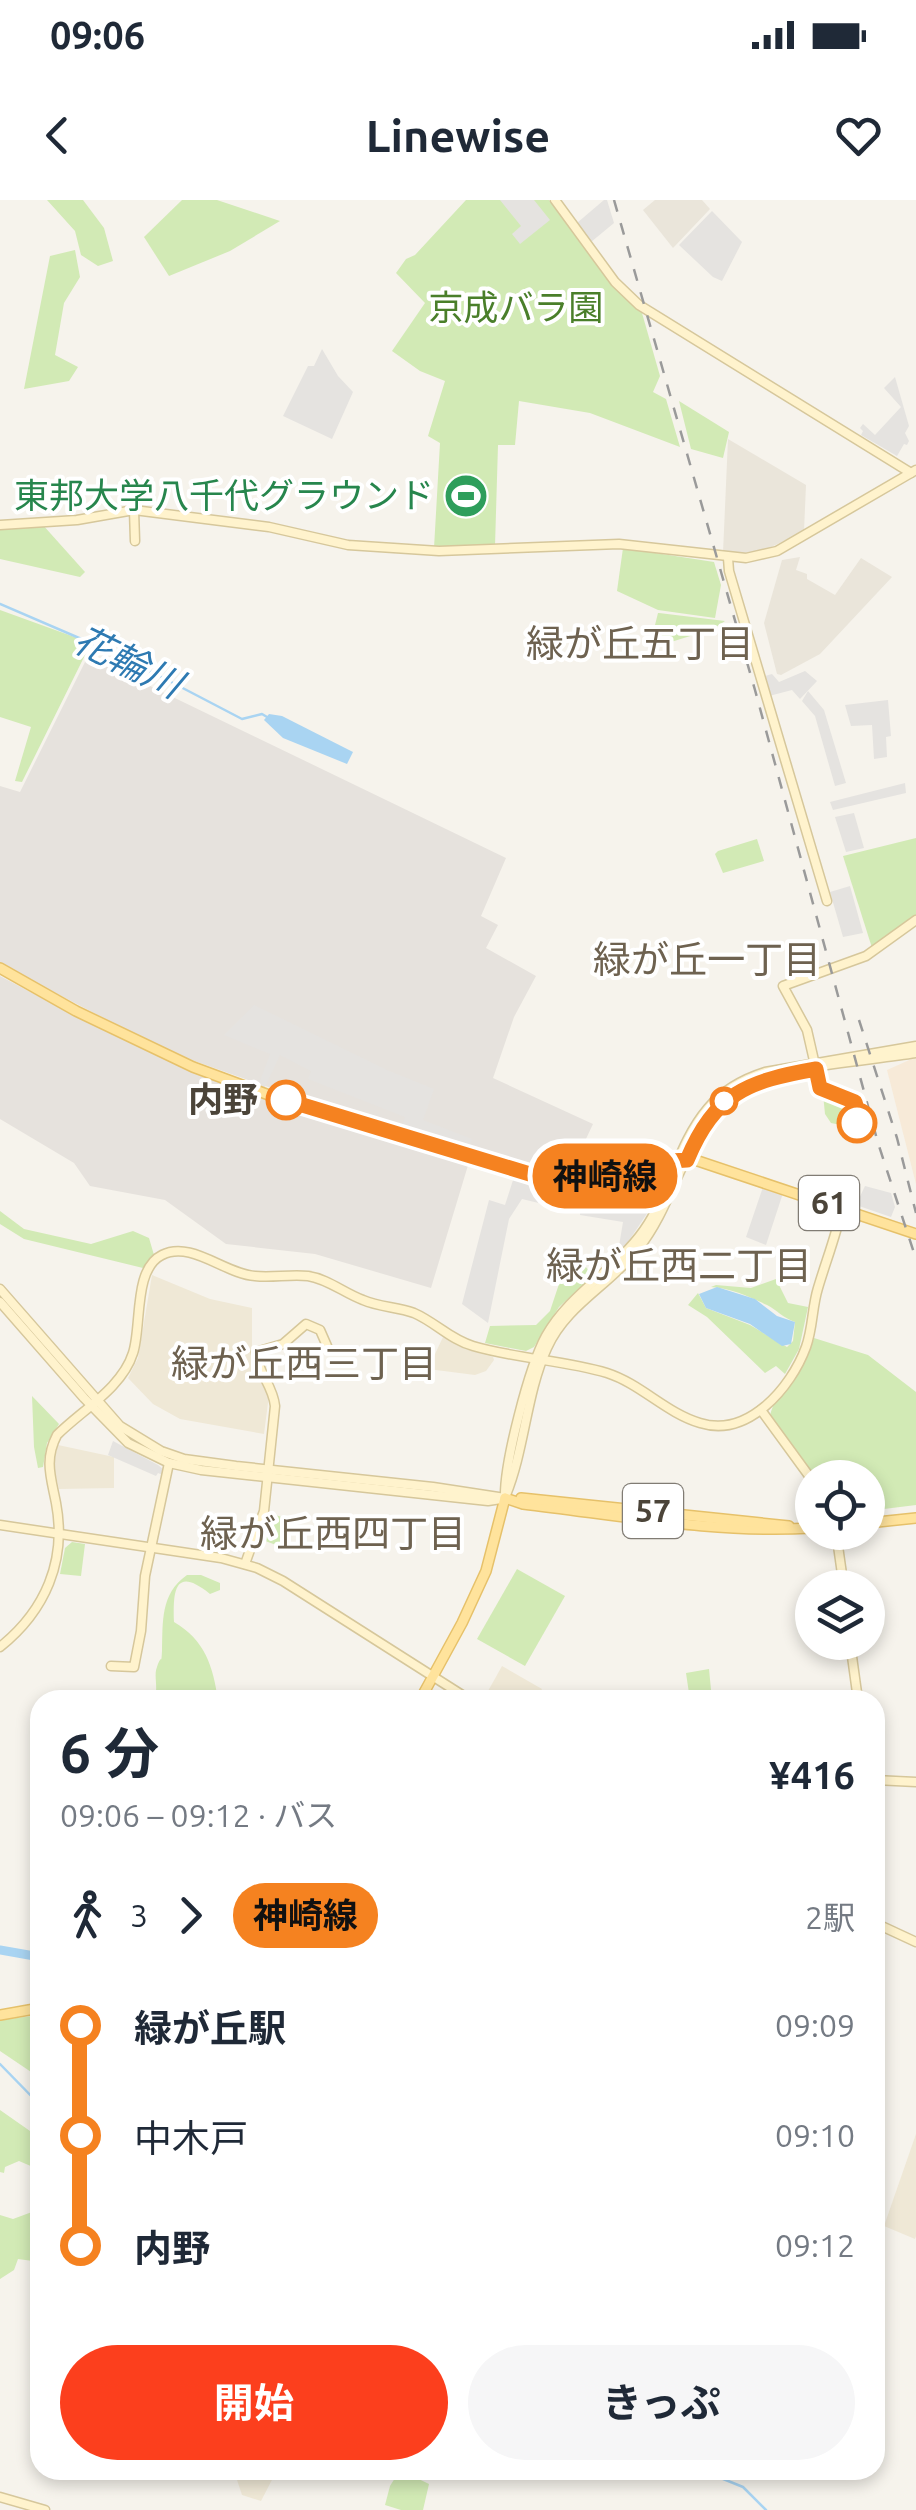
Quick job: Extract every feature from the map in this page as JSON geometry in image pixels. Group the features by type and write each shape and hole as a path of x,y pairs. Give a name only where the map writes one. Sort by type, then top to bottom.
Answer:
{"main road":[{"name":"61","path":"0,968 92,1020 194,1066 276,1098 388,1129 524,1174 556,1182 577,1182 683,1159 700,1161 916,1234"},
{"name":"57","path":"505,1498 523,1504 672,1521 768,1530 795,1529"},
{"path":"425,1690 486,1571 505,1498"},
{"path":"885,1521 916,1518"},
{"path":"0,2014 30,2010"}],"street":[{"path":"0,525 77,520 134,510 269,527 348,545 439,551 619,544 755,558 777,551 914,472 639,306 615,282 556,200"},
{"path":"134,510 135,542"},
{"path":"728,558 742,618 827,901"},
{"path":"815,1065 807,1030 783,986 866,956 916,920"},
{"path":"0,1302 93,1402 120,1426 160,1452 268,1472 488,1501 505,1498 539,1359 571,1312 622,1268 650,1233 683,1159 705,1122 734,1094 764,1079 815,1065 916,1050"},
{"path":"0,1648 24,1627 43,1599 57,1561 60,1534 48,1471 49,1454 57,1435 122,1376 134,1351 146,1271 155,1260 174,1251 187,1252 232,1272 318,1278 363,1300 415,1314 469,1345 621,1378 700,1424 724,1426 761,1410 803,1354 842,1208"},
{"path":"0,1289 128,1444 168,1463 268,1472"},
{"path":"245,1564 264,1511 274,1399 259,1369 256,1352 284,1344 306,1324 320,1330 327,1346"},
{"path":"761,1410 797,1460"},
{"path":"111,1666 134,1667 168,1463"},
{"path":"0,1525 245,1564 284,1581 455,1690"},
{"path":"852,1660 857,1690"},
{"path":"885,1780 916,1782"},
{"path":"885,1928 916,1942"},
{"path":"0,2497 45,2510"}],"shaded area":[{"path":"500,200 534,200 550,220 520,244 512,234 521,226"},
{"path":"604,200 614,223 591,242 577,223"},
{"path":"655,200 702,200 710,209 673,248 643,210"},
{"path":"712,211 742,242 722,281 679,245"},
{"path":"322,349 353,392 332,439 283,416 308,366 314,366"},
{"path":"895,377 909,426 905,433 909,441 897,456 861,435 860,428 863,424 875,435 901,407 884,388"},
{"path":"728,439 806,485 804,531 759,553 723,553"},
{"path":"800,557 796,570 835,595 861,558 892,577 820,654 781,675 777,674 764,623 782,560"},
{"path":"88,656 506,858 481,916 498,925 486,948 536,976 514,1017 493,1078 593,1124 569,1175 556,1178 305,1100 169,1052 0,964 0,786 20,792"},
{"path":"805,671 817,681 800,699 792,690 769,696 765,676 772,674 779,682"},
{"path":"808,691 824,710 846,783 835,786 815,716 802,701"},
{"path":"888,700 891,736 886,737 887,757 874,759 872,725 851,726 845,705"},
{"path":"905,783 906,793 833,810 830,802"},
{"path":"854,813 864,848 846,852 835,817"},
{"path":"850,886 863,933 843,937 830,892"},
{"path":"0,976 87,1022 200,1073 287,1107 469,1162 431,1288 315,1254 226,1244 165,1200 90,1186 74,1163 0,1119"},
{"path":"254,1005 434,1089 423,1120 472,1139 468,1151 401,1129 405,1117 308,1079 311,1071 280,1055 264,1089 258,1086 270,1054 224,1035"},
{"path":"916,1057 916,1184 887,1070"},
{"path":"635,1173 629,1200 654,1203 622,1251 618,1252 623,1222 580,1215 581,1201 554,1196 551,1206 522,1199 509,1219 488,1323 462,1304 489,1200 505,1205 514,1177 567,1189 626,1180"},
{"path":"865,1186 891,1193 895,1207 891,1217 856,1205"},
{"path":"763,1187 783,1193 766,1245 746,1237"},
{"path":"152,1275 210,1299 252,1308 252,1359 269,1395 264,1434 180,1419 153,1404 128,1378 138,1358"},
{"path":"443,1337 494,1360 486,1371 475,1375 428,1369"},
{"path":"113,1441 158,1465 164,1470 163,1475 156,1476 108,1455"},
{"path":"58,1445 114,1457 114,1488 59,1489 53,1463"},
{"path":"502,1666 542,1689 541,1690 489,1690"},
{"path":"916,2134 915,2239 885,2223"},
{"path":"237,2480 272,2480 261,2501 242,2495"}],"green space":[{"path":"47,200 83,200 104,228 113,261 98,266 81,255 75,231"},
{"path":"182,200 217,200 280,221 230,251 169,276 144,237"},
{"name":"京成バラ園","path":"466,200 549,200 607,278 642,313 660,376 653,392 666,399 680,447 590,413 519,401 515,445 498,445 495,546 434,548 440,443 428,436 445,381 420,371 392,351 425,303 396,273"},
{"path":"75,250 80,277 64,303 55,355 78,367 69,381 24,389 50,256"},
{"name":"京成バラ園","path":"679,401 729,432 723,458 691,449"},
{"path":"42,524 85,572 80,577 0,559 0,528"},
{"path":"623,548 714,562 721,585 715,618 658,610 617,591"},
{"path":"0,610 91,643 22,782 15,781 31,727 0,717"},
{"path":"658,613 725,621 713,629 658,646"},
{"path":"916,838 916,920 873,951 843,856"},
{"path":"757,839 764,861 723,873 715,854 718,851"},
{"path":"823,1094 851,1102 855,1115 852,1120 841,1125 831,1123 825,1114"},
{"path":"0,1211 24,1229 91,1244 133,1231 149,1238 154,1255 143,1268 24,1239 0,1224"},
{"path":"578,1257 593,1276 559,1307 534,1347 526,1351 485,1343 490,1326 536,1325 550,1311 566,1263"},
{"path":"776,1279 788,1303 808,1307 799,1349 785,1374 776,1366 765,1373 707,1317 688,1305 698,1293 706,1308 750,1325 787,1347 793,1341 795,1322 747,1296 711,1287 751,1288"},
{"path":"814,1338 868,1355 916,1392 916,1505 885,1509 885,1460 802,1460 770,1416 777,1398"},
{"path":"32,1396 59,1424 47,1443 43,1467 38,1468 34,1447"},
{"path":"266,1512 288,1519 287,1549 257,1538"},
{"path":"72,1542 85,1544 81,1576 60,1574 65,1548"},
{"path":"517,1569 565,1596 525,1666 477,1639"},
{"path":"187,1575 201,1575 220,1583 220,1590 210,1594 183,1582 175,1592 174,1611 174,1622 193,1637 206,1655 216,1690 156,1690 165,1609 178,1583"},
{"path":"709,1669 711,1690 689,1690 686,1673"},
{"path":"30,2016 30,2071 0,2051 0,2020"},
{"path":"0,2110 30,2131 30,2166 19,2161 0,2172"},
{"path":"30,2213 30,2261 18,2259 14,2270 0,2279 0,2215 13,2219"},
{"path":"394,2480 421,2480 429,2484 423,2510 385,2505"}],"water":[{"path":"269,714 282,716 353,752 347,764 283,738 264,720"},
{"path":"717,1287 755,1299 777,1316 795,1322 791,1344 782,1346 750,1324 706,1308 699,1294"}],"waterway":[{"name":"花輪川","path":"0,604 100,647 112,664 152,672 242,719 262,714 267,717"},
{"path":"0,1950 30,1955"},
{"path":"0,2064 30,2095"},
{"path":"726,2480 743,2487 766,2510"}],"railway":[{"path":"614,200 755,690 878,1143 916,1259"},
{"path":"859,1020 897,1138 916,1213"}],"bus line":[{"name":"神崎線","path":"286,1100 524,1174 566,1182 656,1162 687,1160 705,1122 716,1109 734,1094 764,1079 816,1069 820,1088 855,1102 857,1123"}],"place":[{"name":"東邦大学八千代グラウンド","path":"466,496"},
{"name":"内野","path":"286,1100"}],"district":[{"name":"緑が丘五丁目","path":"640,644"},
{"name":"緑が丘一丁目","path":"707,960"},
{"name":"緑が丘西二丁目","path":"679,1266"},
{"name":"緑が丘西三丁目","path":"304,1364"},
{"name":"緑が丘西四丁目","path":"333,1534"}]}
